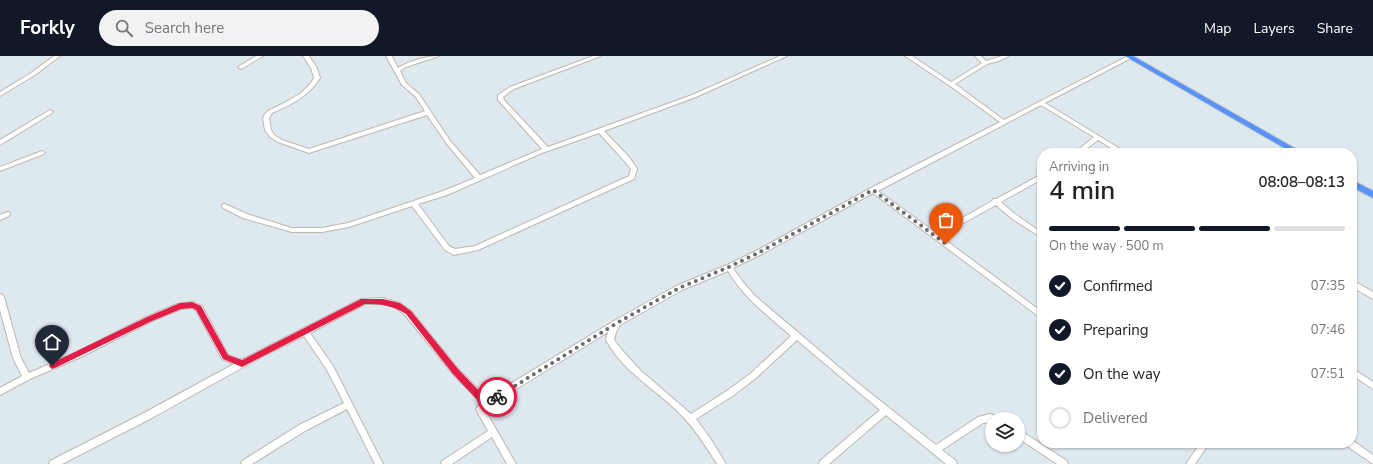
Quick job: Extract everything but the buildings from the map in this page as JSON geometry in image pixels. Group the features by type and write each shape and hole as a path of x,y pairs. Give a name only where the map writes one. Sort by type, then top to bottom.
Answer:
{"main road":[{"path":"1129,56 1290,148"},
{"path":"1357,186 1373,195"}],"street":[{"path":"0,94 33,74 57,56"},
{"path":"241,67 260,56"},
{"path":"306,56 314,68 317,78 313,86 304,94 270,112 266,118 268,130 272,136 280,141 312,151 429,112"},
{"path":"389,56 404,84 417,95 449,142 478,178"},
{"path":"397,71 404,66 436,56"},
{"path":"547,150 506,105 500,96 512,88 598,56"},
{"path":"225,206 245,216 274,226 304,231 322,230 349,225 445,193 547,150 694,96 784,56"},
{"path":"908,56 951,84 1004,122"},
{"path":"978,56 985,63"},
{"path":"951,84 985,63 998,60 1006,56"},
{"path":"512,464 480,409 486,403 617,323 679,288 729,267 765,249 873,190 1129,56"},
{"path":"1040,103 1115,148"},
{"path":"0,143 50,112"},
{"path":"414,204 447,248 454,252 476,248 632,177 634,169 629,161 607,140 601,130"},
{"path":"1084,148 1098,138"},
{"path":"0,169 42,153"},
{"path":"935,236 1037,179"},
{"path":"873,190 996,279 1037,312"},
{"path":"995,201 1037,233"},
{"path":"0,218 7,214"},
{"path":"729,267 739,283 752,298 953,464"},
{"path":"1357,286 1373,296"},
{"path":"0,297 17,358 27,377"},
{"path":"58,463 242,364 364,301 383,302 397,305 408,312 456,372 486,403"},
{"path":"0,392 27,377 78,355 150,319 180,306 192,305 199,308 225,357 242,364"},
{"path":"617,323 610,340 615,348 639,373 690,419 722,464"},
{"path":"305,332 330,368 379,464"},
{"path":"690,419 737,388 770,363 797,335"},
{"path":"1357,375 1373,386"},
{"path":"245,464 302,428 348,405"},
{"path":"826,463 886,410"},
{"path":"935,450 981,420 985,419"},
{"path":"445,464 493,432"},
{"path":"1025,438 1037,446"},
{"path":"1040,448 1064,464"},
{"path":"1190,464 1201,448"},
{"path":"1357,448 1373,460"}],"way so far":[{"path":"497,397 651,303 679,288 758,253 873,190 946,244"}],"route":[{"path":"52,366 180,306 192,305 199,308 225,357 242,364 364,301 383,302 397,305 408,312 456,372 486,403 497,397"}]}
